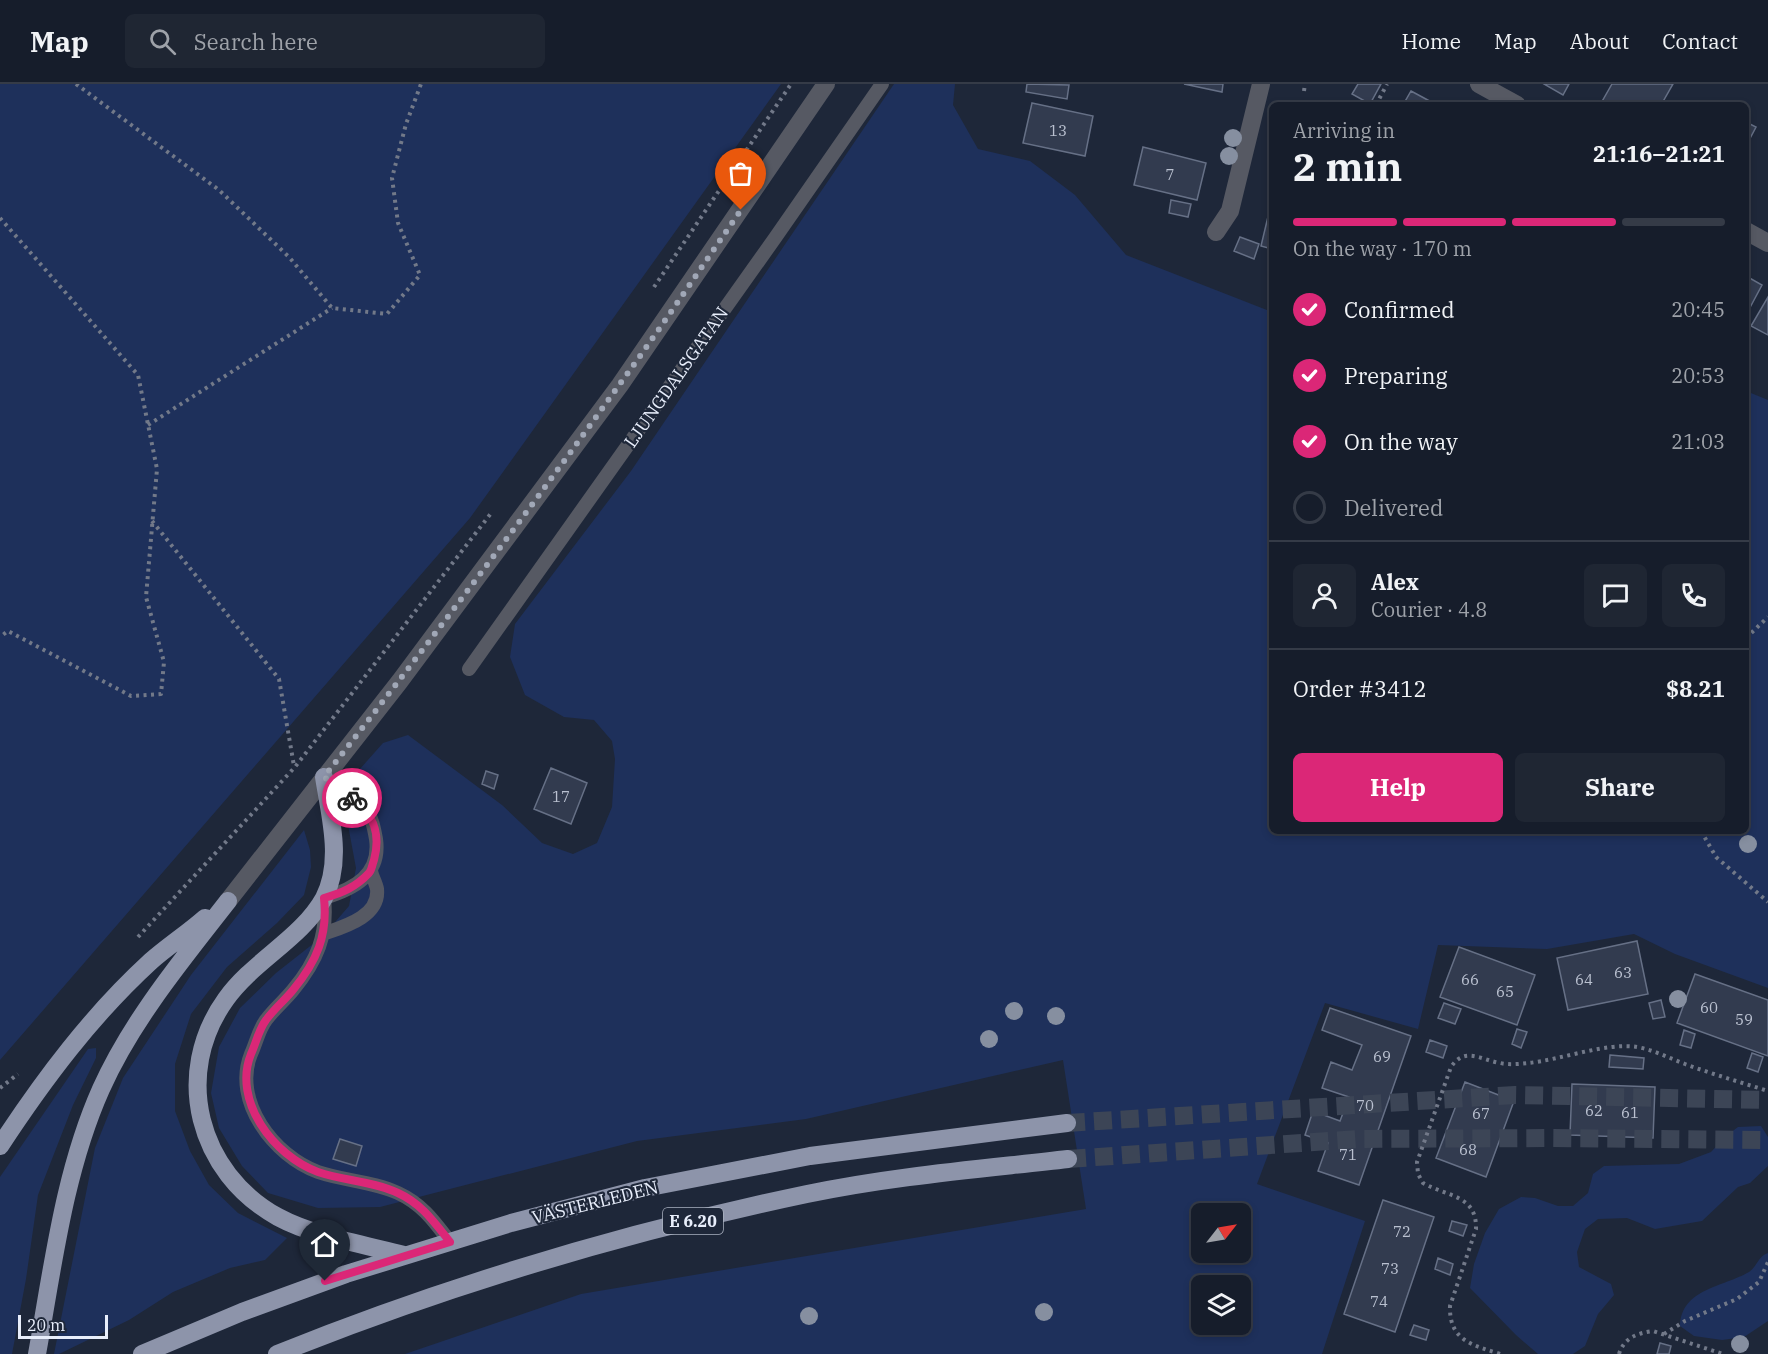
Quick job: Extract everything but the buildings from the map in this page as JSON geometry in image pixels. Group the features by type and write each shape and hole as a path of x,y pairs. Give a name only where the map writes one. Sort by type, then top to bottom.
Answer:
{"highway":[{"path":"324,777 335,862 324,898 308,920 242,979 226,998 213,1019 202,1044 197,1072 199,1102 204,1129 214,1152 241,1190 279,1218 307,1229 406,1256"},
{"path":"0,1146 53,1070 111,1001 151,961 228,900"},
{"path":"37,1354 66,1200 80,1145 101,1089 152,1001 228,900"},
{"name":"VÄSTERLEDEN","path":"142,1354 242,1312 346,1274 511,1223 645,1188 810,1156 1066,1123"},
{"name":"E 6.20","path":"277,1354 400,1307 527,1265 651,1231 808,1194 920,1176 1068,1159"}],"street":[{"path":"228,900 468,592 620,385 826,84"},
{"path":"1216,232 1230,211 1261,84"},
{"path":"1479,84 1512,102"},
{"path":"1749,233 1768,243"}],"lane":[{"name":"LJUNGDALSGATAN","path":"468,669 882,84"},
{"path":"323,934 361,919 372,906 377,891 371,871 377,848 374,823 365,808 324,777"},
{"path":"371,871 349,891 324,898 326,918 318,953 294,989 264,1022 248,1061 246,1090 256,1118 266,1133 294,1159 317,1171 397,1192 424,1209 450,1242"}],"path":[{"path":"76,84 219,190 289,257 332,308"},
{"path":"148,425 332,308 387,314 420,275 398,224 392,178 406,124 421,84"},
{"path":"651,292 791,84"},
{"path":"1304,91 1305,84"},
{"path":"1378,102 1387,84"},
{"path":"0,218 138,375 157,469 146,597 164,662 161,694 130,696 8,631 0,637"},
{"path":"134,942 295,767 495,508"},
{"path":"152,521 279,679 295,767"},
{"path":"1749,635 1768,617"},
{"path":"1703,834 1716,857 1768,902"},
{"path":"1500,1354 1469,1344 1459,1335 1449,1318 1450,1306 1476,1229 1476,1216 1471,1206 1462,1200 1423,1183 1416,1168 1451,1067 1456,1059 1473,1056 1501,1064 1529,1063 1602,1049 1635,1046 1659,1052 1684,1064 1768,1091"},
{"path":"1664,1334 1737,1299 1760,1282 1768,1262"},
{"path":"1619,1354 1625,1341 1632,1336 1641,1332 1653,1331 1723,1354"}],"shaded area":[{"path":"0,84 781,84 470,518 0,1060"},
{"path":"894,84 955,84 953,105 978,149 1030,161 1075,195 1126,255 1269,311 1269,834 1749,834 1749,392 1768,400 1768,988 1675,954 1634,934 1547,949 1438,945 1418,1029 1325,1003 1257,1184 1365,1221 1322,1354 405,1354 581,1294 1086,1209 1063,1060 806,1119 637,1141 380,1207 318,1208 268,1193 242,1166 219,1128 211,1093 219,1047 240,1008 276,973 323,936 349,906 356,868 344,787 383,743 408,735 502,805 542,843 573,854 597,843 612,807 615,759 612,741 594,720 564,717 525,695 510,657 515,624 631,471"},
{"path":"304,830 310,850 311,867 304,895 277,923 227,967 191,1014 175,1064 175,1111 190,1151 209,1185 238,1213 287,1238 265,1260 230,1268 173,1292 129,1320 59,1354 54,1354 95,1148 123,1078 191,975"},
{"path":"96,1048 96,1058 73,1105 38,1195 12,1354 0,1354 0,1177 88,1049"},
{"path":"1761,1126 1768,1137 1768,1166 1750,1183 1738,1187 1702,1221 1655,1229 1627,1218 1598,1219 1585,1229 1577,1252 1579,1267 1611,1284 1614,1295 1598,1314 1585,1346 1573,1354 1538,1354 1470,1288 1474,1264 1485,1233 1499,1209 1521,1197 1535,1198 1558,1206 1573,1206 1588,1193 1593,1174 1604,1166 1679,1164 1711,1152 1738,1127"},
{"path":"1768,1253 1768,1321 1744,1337 1722,1340 1694,1336 1680,1326 1682,1314 1695,1297 1749,1272"}],"tunnel":[{"path":"1067,1123 1515,1095 1768,1100"},
{"path":"1068,1159 1358,1139 1768,1140"}],"way so far":[{"path":"352,798 324,777 488,565 620,385 741,210"}],"route":[{"path":"325,1281 450,1242 424,1209 397,1192 317,1171 294,1159 266,1133 256,1118 246,1090 248,1061 264,1022 294,989 318,953 326,918 324,898 349,891 371,871 377,848 374,823 365,808 352,798"}]}
